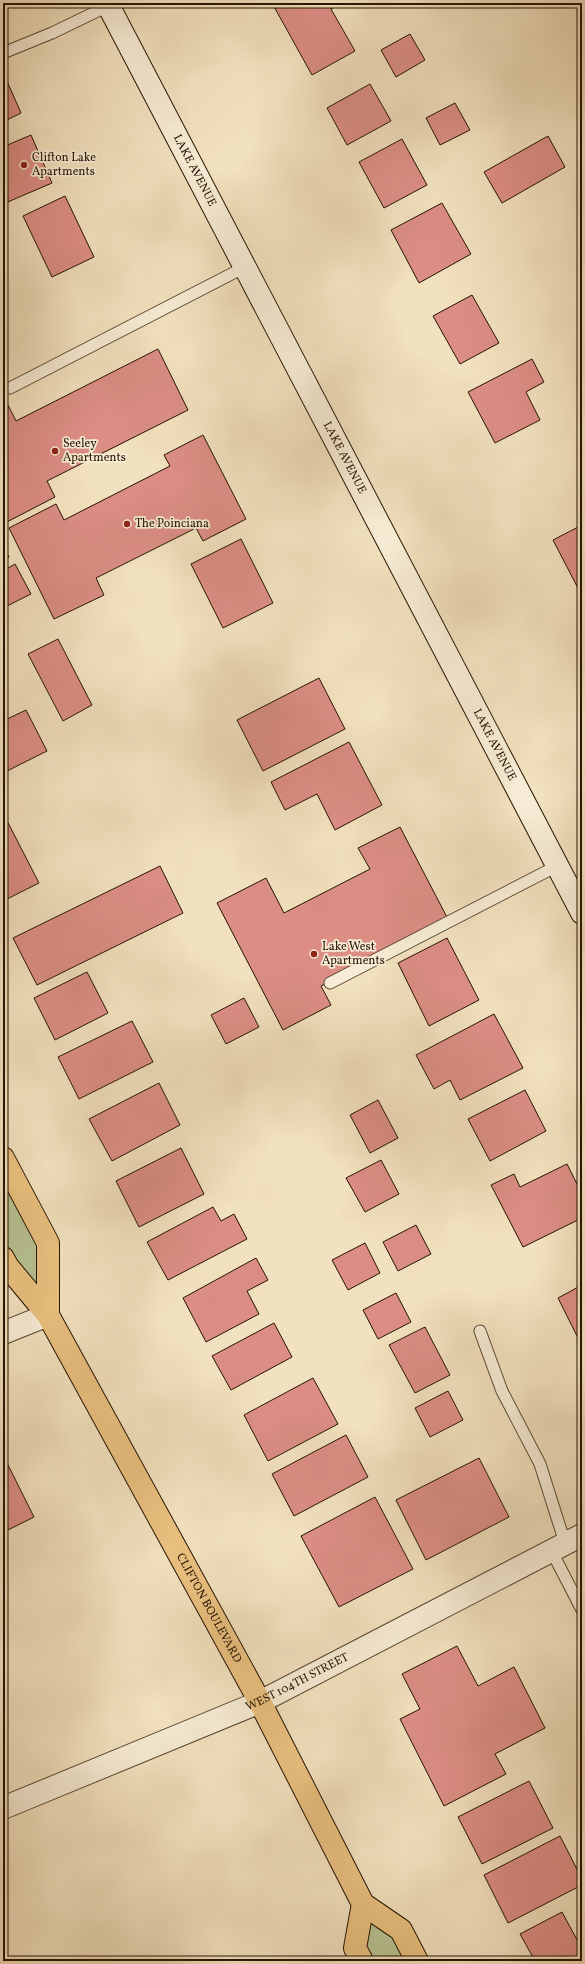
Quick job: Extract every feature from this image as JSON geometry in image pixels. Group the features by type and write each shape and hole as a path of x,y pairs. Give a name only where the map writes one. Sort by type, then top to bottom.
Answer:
{"main road":[{"name":"CLIFTON BOULEVARD","path":"3,1158 48,1243 48,1315"},
{"name":"CLIFTON BOULEVARD","path":"3,1258 8,1267 48,1315 260,1702 364,1904 401,1930 417,1961"},
{"path":"362,1961 355,1948 364,1904"}],"street":[{"name":"LAKE AVENUE","path":"107,5 582,913"},
{"path":"3,1333 48,1315"},
{"name":"WEST 104TH STREET","path":"3,1808 260,1702 566,1543"}],"lane":[{"path":"3,53 52,33 107,5"},
{"path":"10,388 245,267"},
{"path":"330,983 557,866"},
{"path":"480,1331 502,1391 540,1464 566,1543 582,1610"}],"green space":[{"path":"3,1158 48,1243 48,1315 3,1258"},
{"path":"363,1904 417,1961 362,1961"}],"building":[{"path":"272,3 342,3 331,9 355,51 312,75"},
{"path":"410,34 425,60 396,77 381,50"},
{"path":"3,72 21,113 3,122"},
{"path":"370,84 391,121 347,145 327,108"},
{"path":"455,103 470,130 440,145 426,118"},
{"name":"Clifton Lake Apartments","path":"31,135 52,183 3,204 3,147"},
{"path":"548,136 565,167 502,203 484,172"},
{"path":"402,139 427,185 384,208 359,162"},
{"path":"65,196 94,257 52,277 23,216"},
{"path":"442,203 471,254 419,283 391,230"},
{"path":"472,295 499,343 460,364 433,316"},
{"name":"Seeley Apartments","path":"158,349 188,410 47,481 55,497 3,524 3,408 8,405 16,421"},
{"path":"532,359 544,382 526,392 540,420 495,443 468,392"},
{"name":"The Poinciana","path":"203,435 246,519 203,541 196,528 96,578 104,595 54,619 9,528 56,504 64,520 170,466 164,455"},
{"path":"582,525 582,596 553,540"},
{"path":"241,539 273,603 223,628 191,564"},
{"path":"3,545 9,557 3,560"},
{"path":"15,564 31,594 3,608 3,571"},
{"path":"58,639 92,705 63,721 28,654"},
{"path":"319,678 345,729 263,771 237,720"},
{"path":"26,710 47,751 3,773 3,721"},
{"path":"349,742 382,805 335,830 317,794 285,810 271,782"},
{"path":"3,813 39,883 3,901"},
{"name":"Lake West Apartments","path":"400,827 449,921 321,986 331,1005 283,1030 217,903 266,878 284,913 370,869 358,848"},
{"path":"160,866 183,913 37,985 13,938"},
{"path":"447,938 479,1000 429,1026 398,963"},
{"path":"87,972 108,1013 55,1040 34,998"},
{"path":"244,998 259,1027 226,1044 211,1015"},
{"path":"494,1014 523,1068 460,1100 450,1080 434,1089 416,1055"},
{"path":"132,1021 153,1062 79,1099 58,1057"},
{"path":"159,1083 180,1125 112,1161 89,1119"},
{"path":"525,1090 546,1131 490,1161 468,1119"},
{"path":"378,1100 398,1138 370,1153 350,1115"},
{"path":"181,1148 204,1194 139,1227 116,1181"},
{"path":"381,1160 399,1194 365,1212 346,1178"},
{"path":"567,1164 582,1194 582,1218 523,1247 491,1185 514,1174 520,1187"},
{"path":"213,1207 221,1221 234,1214 247,1239 168,1280 147,1242"},
{"path":"416,1225 431,1254 398,1271 383,1242"},
{"path":"365,1243 380,1273 348,1290 332,1260"},
{"path":"256,1258 268,1280 247,1291 259,1314 206,1342 183,1298"},
{"path":"582,1285 582,1346 558,1298"},
{"path":"396,1293 411,1322 378,1339 363,1310"},
{"path":"274,1323 292,1357 231,1390 212,1356"},
{"path":"425,1327 450,1375 415,1393 389,1345"},
{"path":"313,1378 338,1424 268,1461 244,1415"},
{"path":"448,1391 463,1420 430,1437 415,1408"},
{"path":"346,1435 368,1477 294,1516 272,1474"},
{"path":"3,1455 34,1517 4,1532 3,1530"},
{"path":"479,1458 509,1517 426,1560 396,1500"},
{"path":"375,1497 413,1569 339,1607 301,1536"},
{"path":"457,1646 478,1686 514,1667 545,1728 495,1754 506,1774 444,1806 400,1719 420,1709 402,1674"},
{"path":"529,1781 553,1828 482,1864 458,1817"},
{"path":"560,1836 582,1879 582,1885 508,1923 484,1875"},
{"path":"562,1912 582,1949 582,1960 535,1961 520,1934"}],"place":[{"name":"Clifton Lake Apartments","path":"24,165"},
{"name":"Seeley Apartments","path":"55,451"},
{"name":"The Poinciana","path":"127,524"},
{"name":"Lake West Apartments","path":"314,954"}]}
